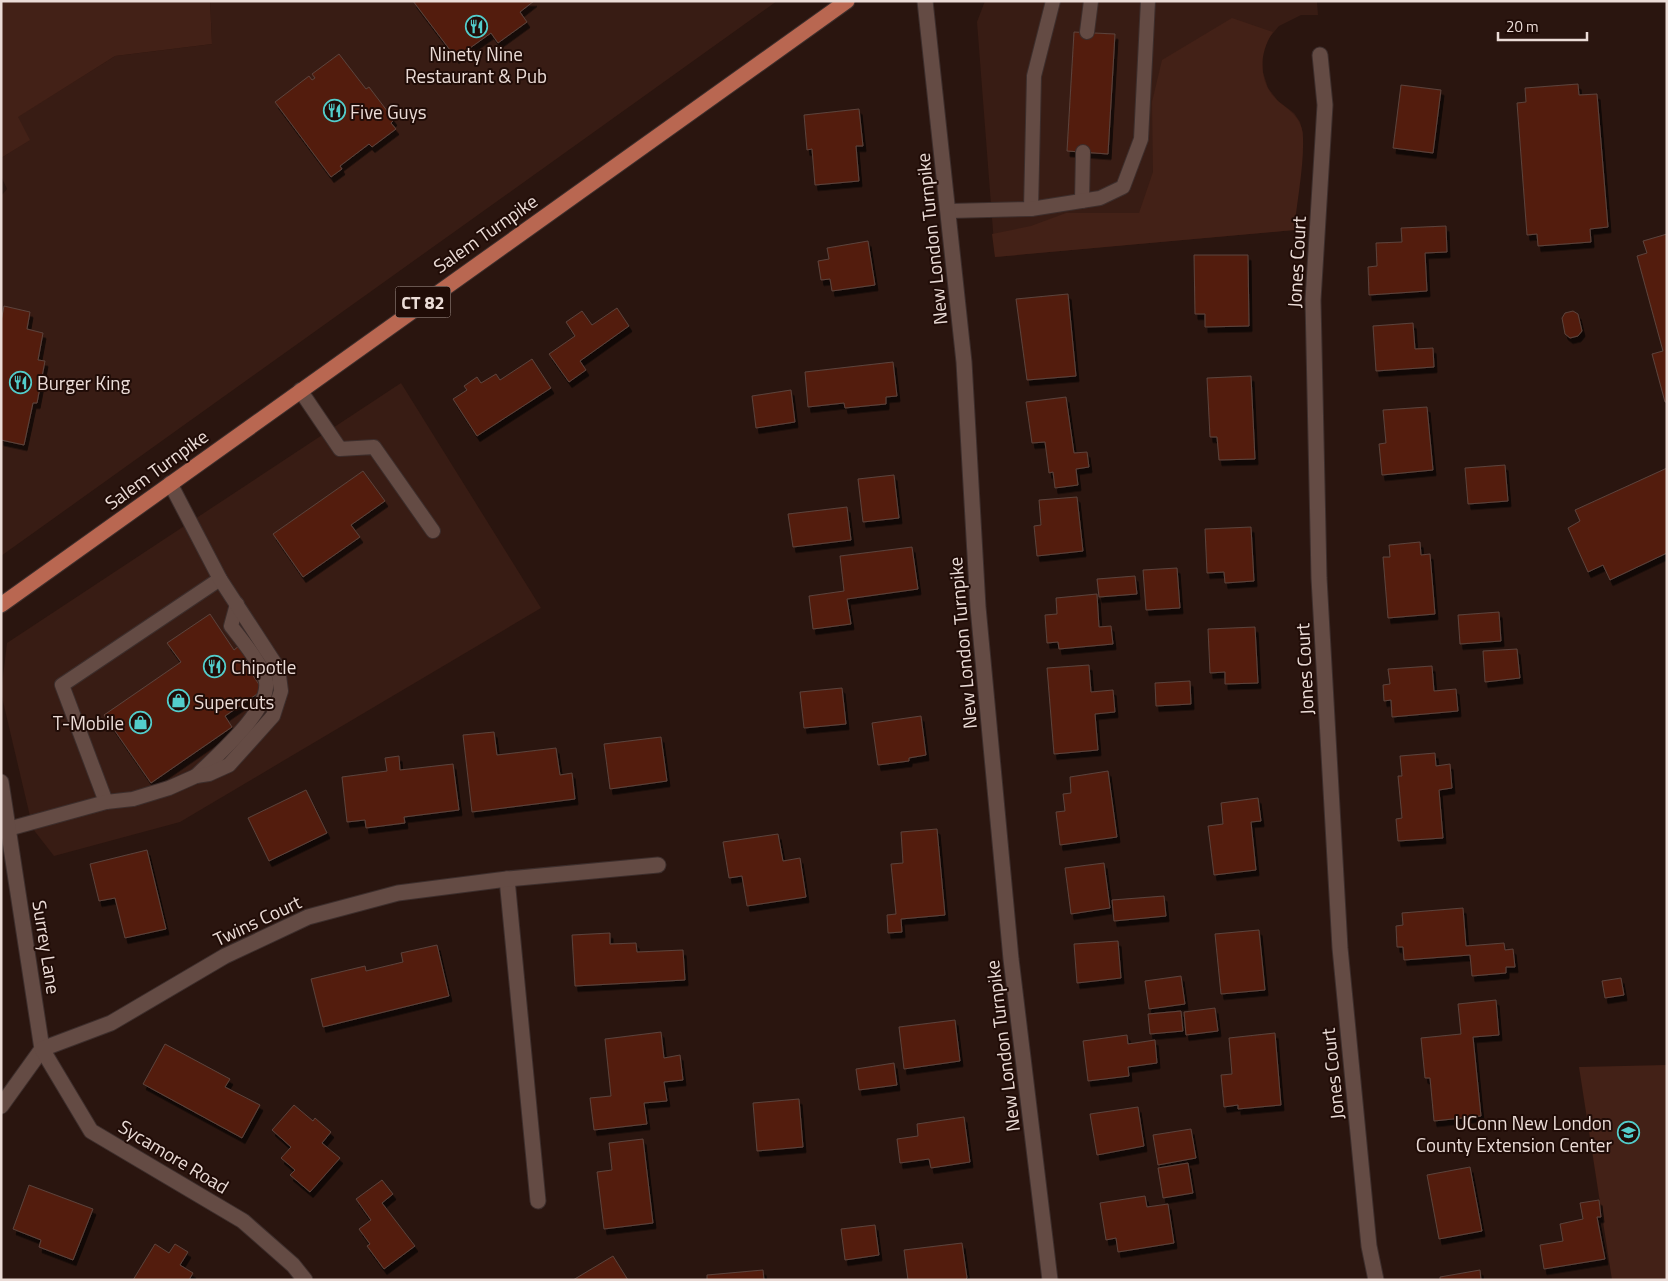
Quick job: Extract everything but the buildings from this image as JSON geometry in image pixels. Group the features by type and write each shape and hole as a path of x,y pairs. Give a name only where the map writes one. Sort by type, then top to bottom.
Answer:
{"main road":[{"name":"Salem Turnpike","path":"1,605 847,1"}],"street":[{"name":"New London Turnpike","path":"925,1 964,362 978,607 1010,949 1050,1280"},
{"name":"Jones Court","path":"1320,54 1325,105 1313,300 1319,578 1340,948 1369,1246 1376,1280"},
{"name":"Surrey Lane","path":"1,782 42,1049"},
{"name":"Twins Court","path":"42,1049 111,1023 225,956 308,917 398,893 507,879 658,865"},
{"path":"507,879 538,1201"},
{"path":"1,1106 42,1049"},
{"name":"Sycamore Road","path":"42,1049 91,1130 243,1221 306,1280"}],"lane":[{"path":"1031,208 1034,76 1052,1"},
{"path":"1087,32 1091,1"},
{"path":"949,211 1031,208 1100,198 1124,187 1141,139 1148,1"},
{"path":"1082,201 1083,152"},
{"path":"300,390 340,449 374,447 434,531"},
{"path":"8,829 106,802 133,799 160,791 196,776 228,744 256,711 266,694 266,680 231,626 236,604 220,579 170,484"},
{"path":"106,802 62,685 220,579"}],"shaded area":[{"path":"1,1 210,1 212,44 115,56 18,117 30,140 1,158"},
{"path":"210,1 777,1 1,556 1,196 7,189 1,176 1,158 29,140 17,117 115,56 212,44"},
{"path":"985,1 1321,1 1317,2 1318,15 1301,15 1279,26 1268,39 1262,55 1263,72 1268,88 1278,101 1294,113 1300,122 1303,133 1294,230 995,257 977,22"},
{"path":"1232,18 1273,32 1268,41 1263,59 1262,69 1264,78 1272,95 1299,121 1303,132 1300,184 1294,230 995,257 992,234 1031,226 1066,213 1139,213 1153,172 1152,102 1162,60"},
{"path":"401,383 541,608 180,822 54,856 33,829 1,693 7,643"},
{"name":"UConn New London County Extension Center","path":"1667,1065 1667,1280 1612,1280 1579,1067"}],"place":[{"name":"Ninety Nine Restaurant & Pub","path":"476,27"},
{"name":"Five Guys","path":"334,111"},
{"name":"Burger King","path":"21,382"},
{"name":"Chipotle","path":"215,666"},
{"name":"Supercuts","path":"178,701"},
{"name":"T-Mobile","path":"140,722"},
{"name":"UConn New London County Extension Center","path":"1628,1133"}]}
